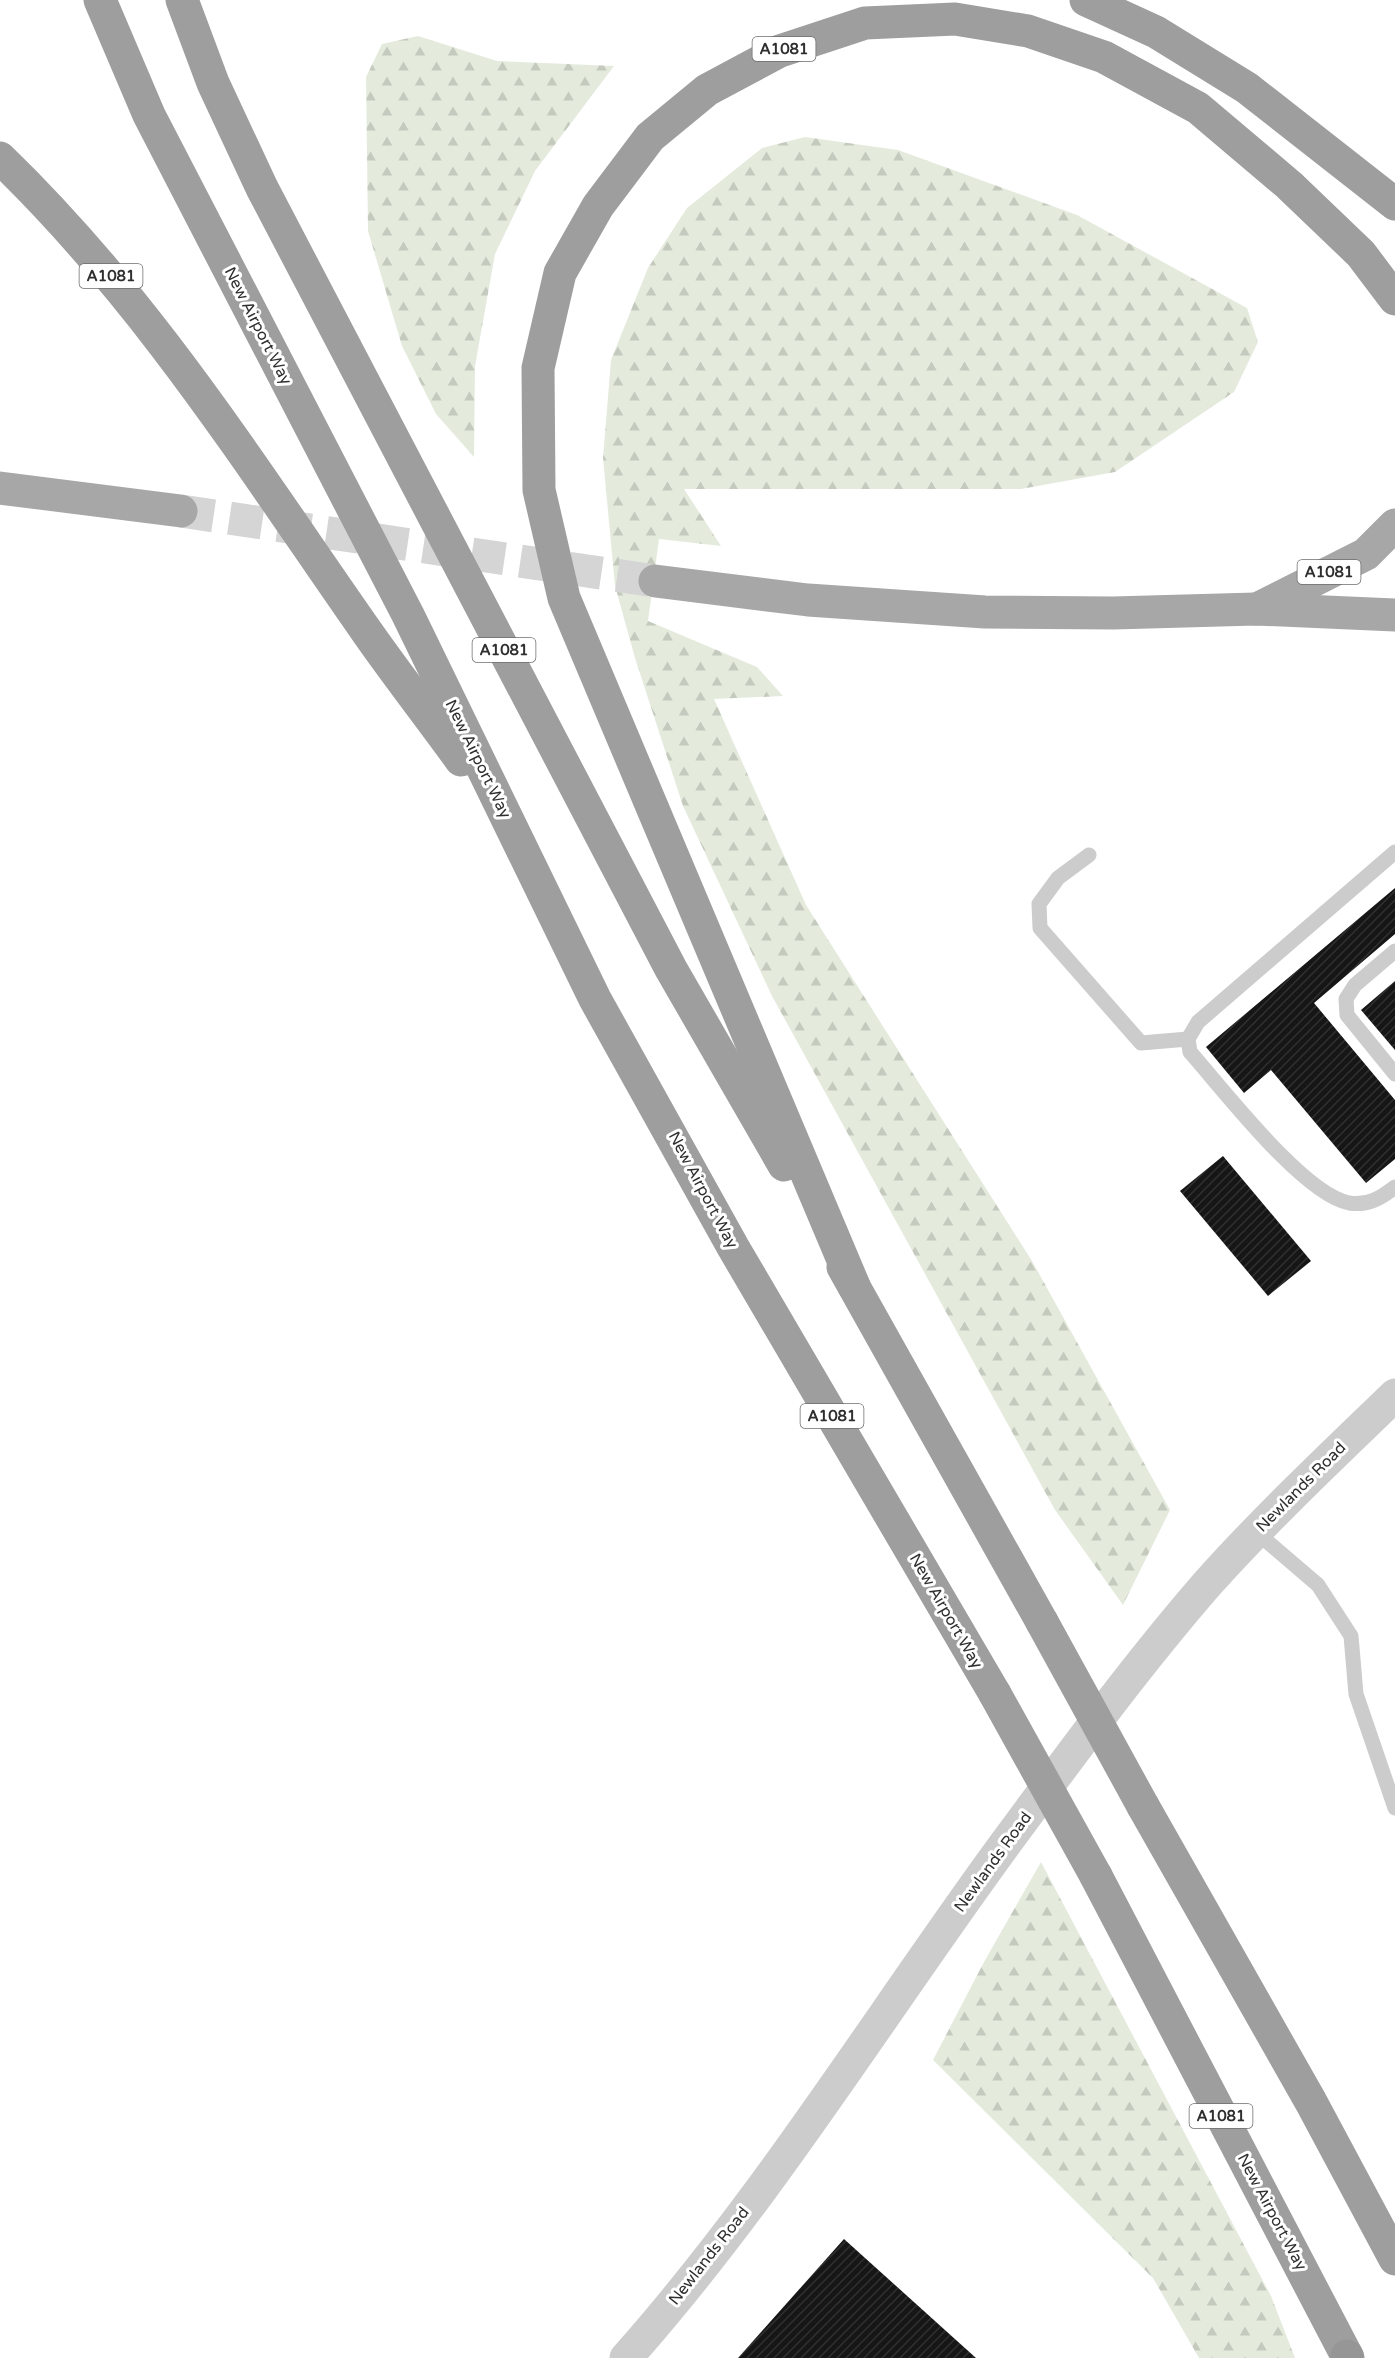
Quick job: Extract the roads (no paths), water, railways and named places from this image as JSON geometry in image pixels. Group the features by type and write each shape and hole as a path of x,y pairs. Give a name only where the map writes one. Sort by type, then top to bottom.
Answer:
{"highway":[{"name":"New Airport Way","path":"100,0 149,115 408,615 595,999 733,1247 995,1694 1096,1876 1347,2357"},
{"name":"A1081","path":"182,0 213,83 262,188 671,969 854,1286 1143,1806 1311,2102 1395,2259"},
{"path":"1086,0 1156,32 1247,88 1395,204"},
{"name":"A1081","path":"854,1286 564,598 540,490 538,368 560,273 598,207 650,137 707,90 780,51 866,23 955,19 1028,31 1104,57 1198,108 1288,185 1353,247 1395,299"},
{"name":"A1081","path":"0,158 55,211 128,295 211,405 368,634 510,826"}],"main road":[{"path":"0,488 181,511"},
{"name":"A1081","path":"1256,609 1366,554 1395,525"},
{"name":"A1081","path":"655,580 808,600 985,612 1113,613 1256,609 1395,615"}],"street":[{"name":"Newlands Road","path":"626,2358 721,2242 824,2106 1004,1845 1133,1674 1208,1584 1256,1532 1395,1395"}],"lane":[{"path":"1395,852 1198,1022 1188,1039 1190,1052 1302,1177 1324,1194 1350,1203 1375,1202 1395,1187"},
{"path":"1089,855 1058,878 1039,904 1040,928 1141,1043 1188,1039"},
{"path":"1395,951 1355,985 1346,999 1347,1015 1395,1074"},
{"path":"1256,1532 1318,1585 1351,1636 1356,1694 1395,1808"}],"tunnel":[{"path":"181,511 655,581"}]}
